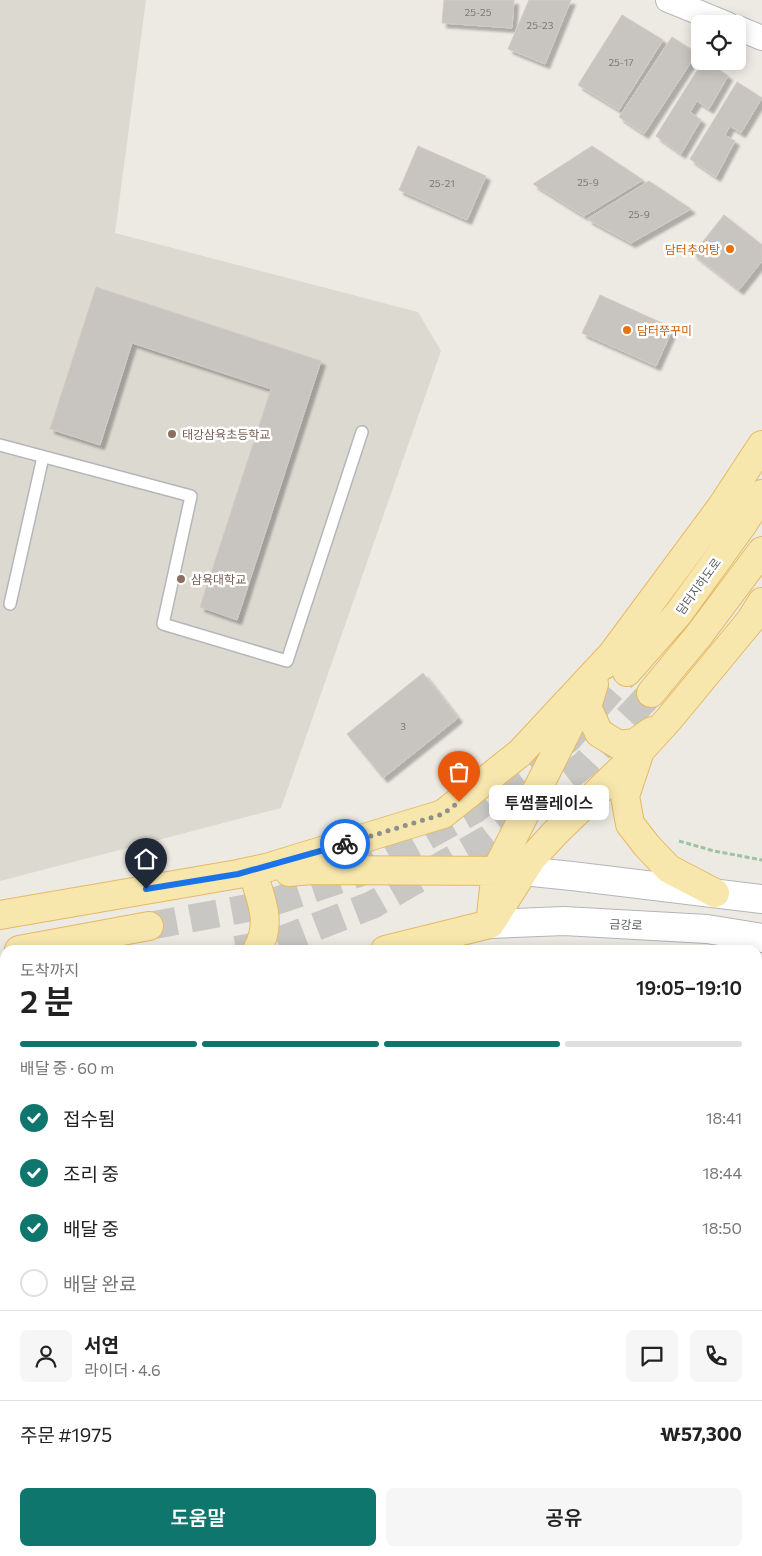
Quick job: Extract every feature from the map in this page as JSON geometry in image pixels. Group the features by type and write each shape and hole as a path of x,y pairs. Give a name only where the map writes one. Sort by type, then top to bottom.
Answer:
{"main road":[{"path":"246,875 443,814 520,753 621,662 762,445"},
{"name":"담터지하도로","path":"621,662 678,614 743,524 762,494"},
{"path":"651,693 762,551"},
{"path":"510,871 532,858 640,752 670,719 750,621 762,602"},
{"path":"621,662 594,684 587,707 599,733 619,745 635,743 670,719"},
{"path":"406,945 490,924 573,717 595,677 621,662"},
{"path":"640,752 626,796 630,824 647,846 669,869 715,893"},
{"path":"0,915 246,875 312,870 510,871 762,899"},
{"path":"246,875 265,911 263,939 260,945"},
{"name":"금강로","path":"490,924 564,921 707,929 762,938"},
{"path":"46,945 149,926"}],"street":[{"path":"668,0 706,15"},
{"path":"746,31 762,38"}],"lane":[{"path":"0,445 191,496 162,624 287,661 362,432"},
{"path":"10,604 43,457"}],"path":[{"path":"673,840 714,851 762,860"}],"shaded area":[{"name":"삼육대학교","path":"0,0 146,0 115,233 418,312 441,351 281,808 0,881"}],"building":[{"path":"444,0 514,0 512,28 442,23"},
{"path":"529,0 571,0 545,64 508,49"},
{"path":"622,15 663,40 619,110 578,85"},
{"path":"672,37 691,49 691,62 644,134 619,117"},
{"path":"697,70 720,70 728,76 709,109 697,101 690,112 701,120 681,154 656,136"},
{"path":"737,82 762,98 741,133 730,126 725,135 735,141 716,177 690,159"},
{"path":"418,146 486,176 467,220 399,190"},
{"path":"592,146 643,180 584,216 533,184"},
{"path":"649,181 691,209 631,243 587,219"},
{"name":"담터추어탕","path":"724,215 762,245 762,261 739,290 693,254"},
{"path":"96,287 321,361 237,620 200,607 271,389 132,343 100,445 50,429"},
{"name":"담터쭈꾸미","path":"600,295 673,328 656,366 582,333"},
{"path":"423,673 458,718 383,778 347,734"}],"tunnel":[{"path":"149,926 264,905 362,872 474,810 568,739 627,672"},
{"path":"263,945 274,943 372,905 488,839 585,764 651,693"}],"way so far":[{"path":"345,844 443,814 459,802"}],"place":[{"name":"담터추어탕","path":"730,249"},
{"name":"담터쭈꾸미","path":"627,330"},
{"name":"태강삼육초등학교","path":"172,434"},
{"name":"삼육대학교","path":"181,579"},
{"name":"투썸플레이스","path":"459,802"}],"route":[{"path":"146,889 266,868 345,844"}]}
